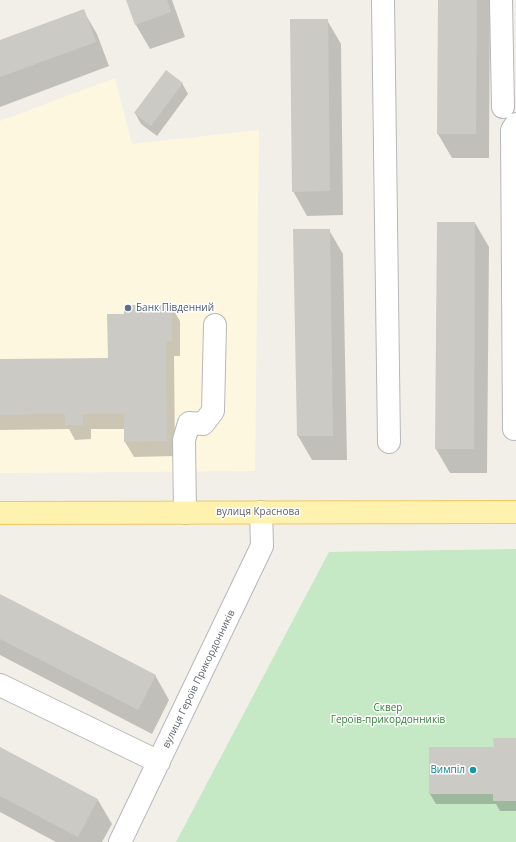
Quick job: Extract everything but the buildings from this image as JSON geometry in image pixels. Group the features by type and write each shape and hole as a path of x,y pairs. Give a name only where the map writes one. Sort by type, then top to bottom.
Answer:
{"main road":[{"name":"вулиця Краснова","path":"0,513 516,512"}],"street":[{"path":"383,0 389,442"},
{"path":"502,0 502,107"},
{"path":"514,429 514,231 512,130 516,124"},
{"path":"184,512 184,440 189,423 203,424 213,411 215,325"},
{"name":"вулиця Героїв Прикордонників","path":"120,842 262,546 261,512"},
{"path":"0,685 158,762"}],"shaded area":[{"name":"Банк Південний","path":"115,78 132,144 259,130 255,471 0,473 0,121"}],"green space":[{"name":"Сквер Героїв-прикордонників","path":"516,549 516,842 176,842 329,552"}],"place":[{"name":"Банк Південний","path":"128,308"},
{"name":"Вимпіл","path":"473,770"}]}
